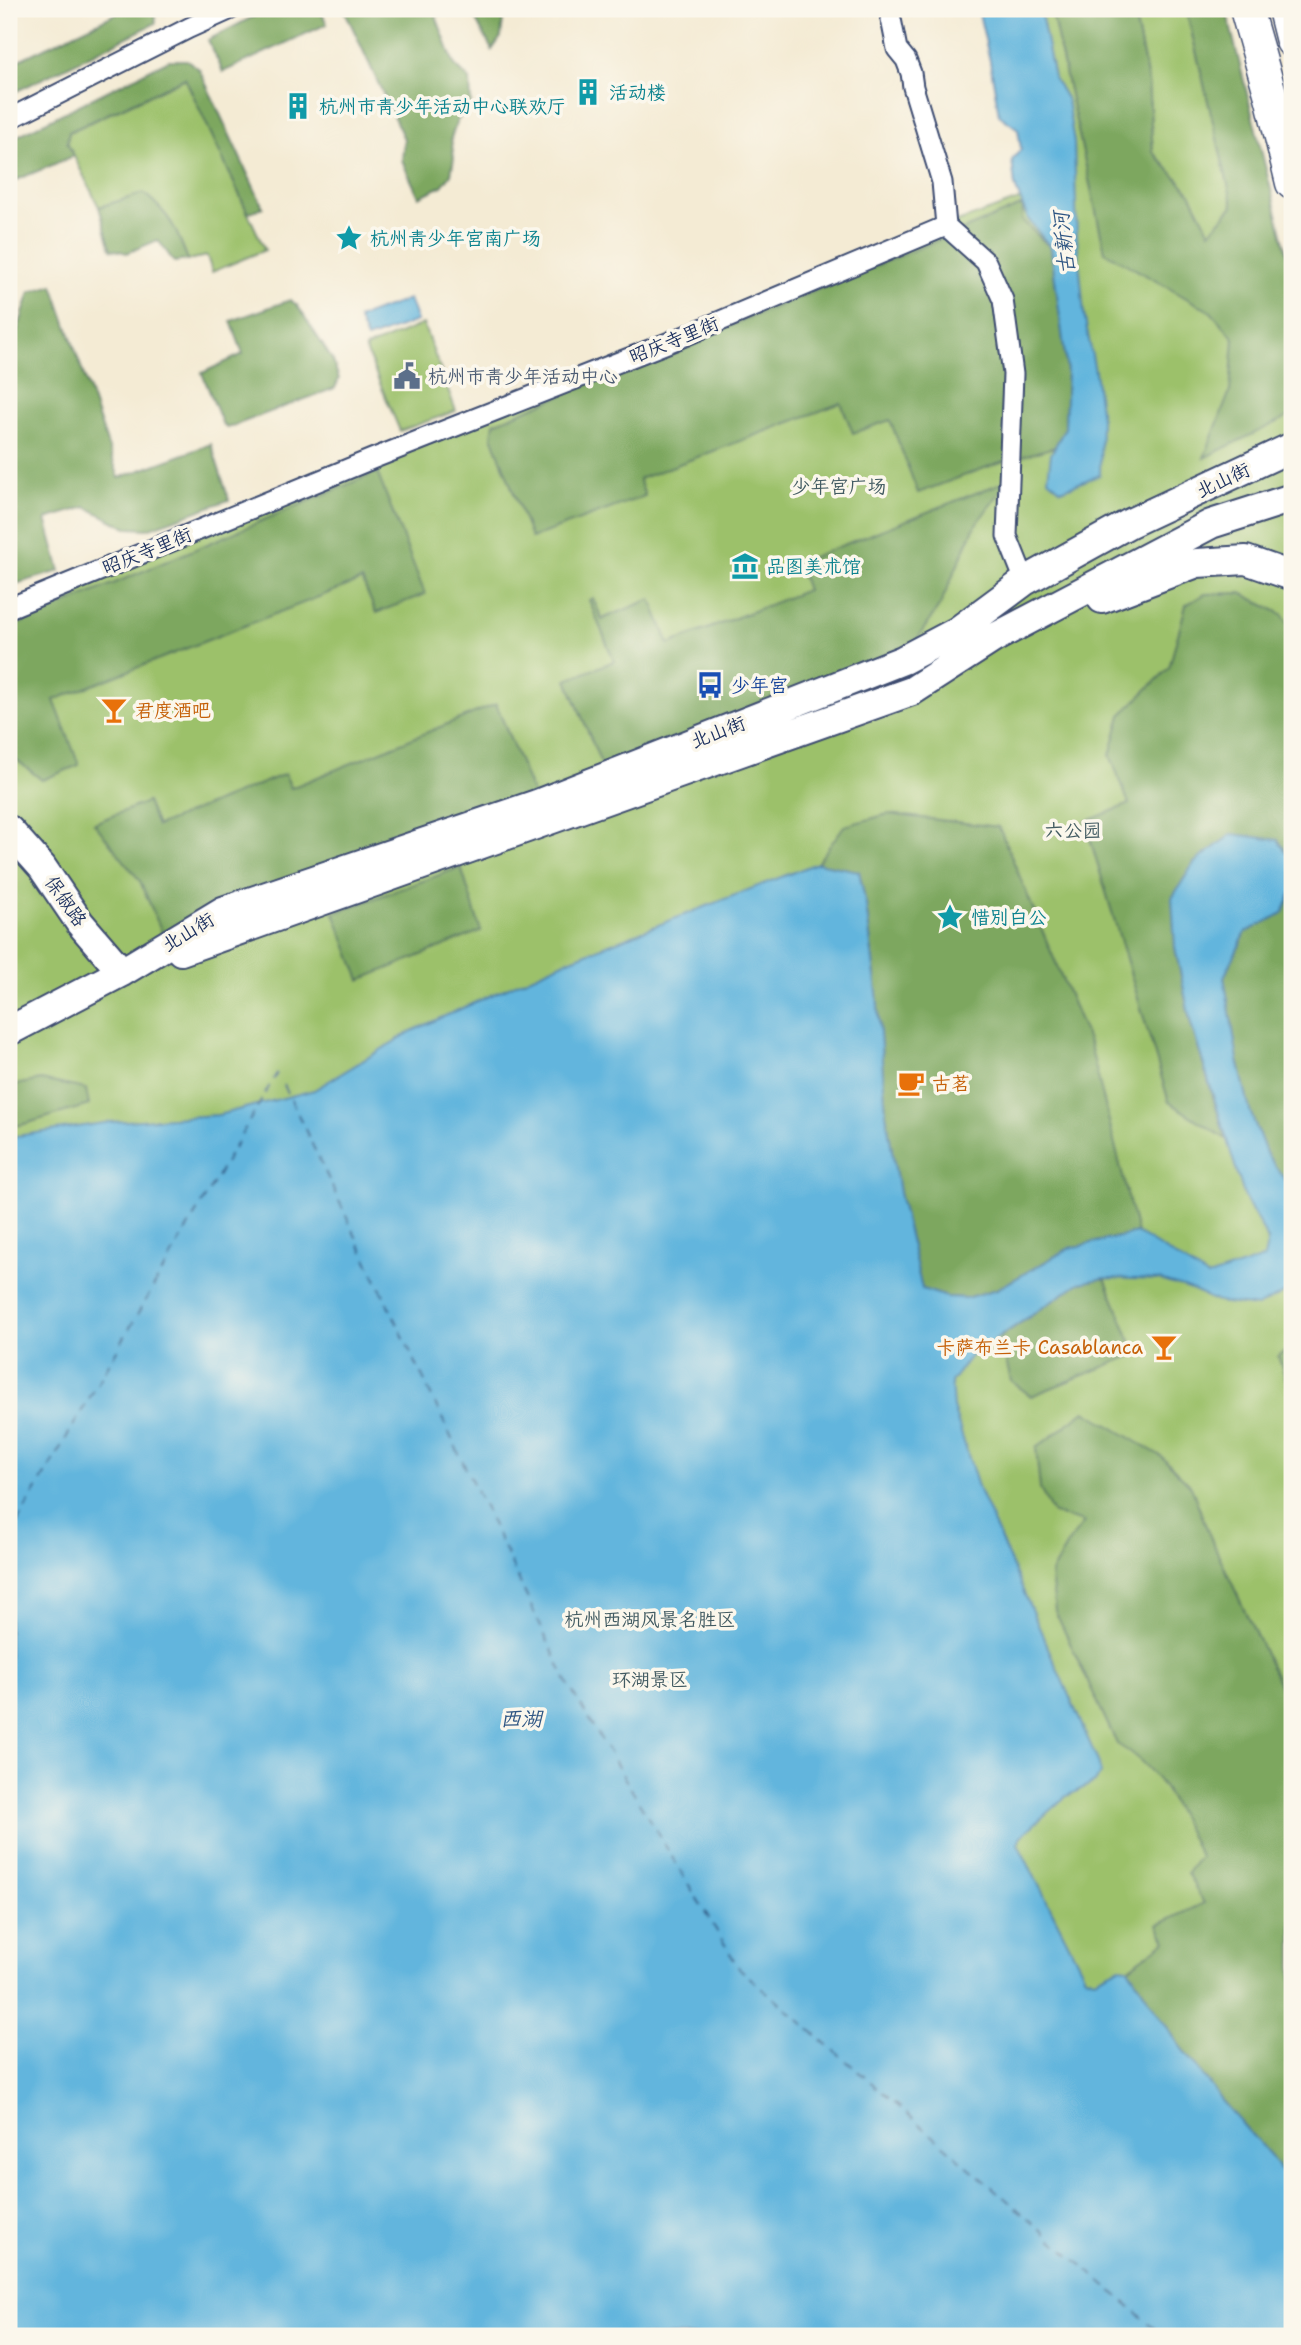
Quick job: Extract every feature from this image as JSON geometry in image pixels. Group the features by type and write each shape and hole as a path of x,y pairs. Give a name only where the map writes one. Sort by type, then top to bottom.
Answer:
{"main road":[{"path":"1246,9 1292,183"},
{"path":"1283,9 1292,41"},
{"name":"北山街","path":"9,1031 122,972 223,911 537,804 903,660 956,632 1026,581 1129,523 1292,447"},
{"name":"北山街","path":"122,972 912,691 994,638 1211,524 1292,498"},
{"path":"994,638 1196,563 1246,560 1292,576"},
{"name":"保俶路","path":"9,830 42,867 80,923 122,972"}],"street":[{"path":"9,119 189,27 231,9"},
{"path":"890,9 897,49 906,60 911,73 942,182 946,226 986,262 1003,300 1013,374 1007,536 1026,581"},
{"name":"昭庆寺里街","path":"9,608 372,459 680,338 946,226"}],"green space":[{"path":"126,9 154,9 156,23 9,95 9,47 17,61"},
{"path":"268,9 320,9 327,24 223,72 208,40"},
{"path":"344,9 449,9 436,16 454,64 470,80 471,104 457,121 451,138 454,158 451,174 442,186 419,197 402,161 404,139"},
{"path":"470,9 504,9 501,37 492,50"},
{"name":"环湖景区","path":"1040,9 1051,9 1088,175 1153,152 1148,81 1133,9 1186,9 1215,129 1292,274 1292,2336 9,2336 9,608 946,226 1075,180 1067,100 1054,78"},
{"path":"1051,9 1133,9 1148,81 1153,152 1189,191 1210,232 1233,206 1186,9 1226,9 1292,274 1292,415 1204,458 1230,391 1234,338 1211,312 1105,252"},
{"path":"169,60 187,60 199,69 263,207 248,213 185,78 69,132 67,142 74,156 9,183 9,140"},
{"path":"186,78 265,250 212,272 207,256 188,260 172,223 144,194 99,207 67,142 69,132"},
{"path":"144,193 172,223 188,260 174,262 158,240 127,253 111,249 99,207"},
{"path":"1023,205 1022,220 1051,248 1067,371 1065,428 1055,447 998,463 918,493 890,420 853,433 841,403 639,479 645,496 531,538 492,436 494,423"},
{"path":"53,285 119,478 211,444 229,500 147,529 127,528 86,507 46,519 60,571 9,586 9,357 30,292"},
{"path":"290,300 297,305 333,361 339,379 335,388 227,428 223,425 202,373 243,354 231,321"},
{"path":"423,324 456,411 400,431 365,348"},
{"path":"377,472 425,594 376,613 362,580 54,700 79,765 42,780 9,754 9,628"},
{"path":"1009,480 975,526 940,605 903,660 606,776 567,680 614,661 589,600 593,598 602,619 651,599 669,644 807,590 797,563"},
{"path":"1241,593 1282,614 1292,629 1292,860 1278,840 1175,947 1191,1024 1226,1139 1169,1102 1085,822 1129,804 1110,755 1121,715 1169,668 1186,605 1205,594"},
{"path":"496,704 537,804 167,944 140,881 94,823 147,802 157,826 285,774 291,788"},
{"path":"888,814 999,827 1090,1045 1137,1233 1070,1248 997,1289 966,1298 947,1297 922,1289 899,1193 886,1114 877,993 859,871 817,863 844,826"},
{"path":"461,867 481,931 360,980 334,913"},
{"path":"1292,892 1292,1180 1284,1180 1266,1153 1250,1111 1224,977 1246,932 1283,913"},
{"path":"41,1080 86,1089 89,1105 9,1126 9,1086"},
{"path":"1105,1278 1136,1354 1031,1396 1011,1381 1000,1337 1079,1283"},
{"path":"1292,1346 1292,1398 1278,1356"},
{"path":"1085,1411 1161,1456 1191,1486 1209,1534 1292,1712 1292,2188 1271,2157 1179,2045 1128,1968 1166,1941 1158,1925 1204,1903 1187,1873 1200,1856 1184,1824 1157,1779 1133,1754 1117,1744 1055,1611 1051,1573 1084,1522 1053,1514 1040,1489 1036,1448"}],"water":[{"name":"古新河","path":"978,9 1040,9 1054,78 1067,100 1074,142 1077,238 1084,314 1101,418 1100,475 1061,490 1048,479 1051,454 1065,428 1067,371 1051,248 1028,219 1015,186 1012,160 1021,149 1018,129 999,115"},
{"path":"409,299 417,321 367,339 358,318"},
{"name":"西湖","path":"1232,834 1278,840 1292,860 1292,892 1283,913 1246,932 1224,977 1250,1111 1266,1153 1292,1190 1292,1289 1257,1307 1218,1302 1159,1280 1105,1278 1079,1283 971,1356 951,1382 953,1407 979,1490 1099,1764 1100,1773 1095,1782 1065,1797 1021,1836 1018,1844 1085,1976 1094,1979 1120,1967 1128,1968 1179,2045 1271,2157 1292,2188 1292,2336 9,2336 9,1137 110,1122 218,1115 314,1090 412,1031 566,961 817,863 859,871 877,993 886,1114 899,1193 922,1289 947,1297 966,1298 997,1289 1070,1248 1137,1233 1208,1277 1264,1258 1268,1240 1245,1198 1191,1024 1175,947 1172,898 1194,863"}],"ferry route":[{"path":"9,1537 277,1073"},
{"path":"284,1085 569,1686 739,1968 1164,2336"}],"place":[{"name":"活动楼","path":"588,92"},
{"name":"杭州市青少年活动中心联欢厅","path":"298,106"},
{"name":"杭州青少年宫南广场","path":"349,238"},
{"name":"杭州市青少年活动中心","path":"407,376"},
{"name":"品图美术馆","path":"745,566"},
{"name":"少年宫","path":"710,685"},
{"name":"君度酒吧","path":"114,710"},
{"name":"惜别白公","path":"950,917"},
{"name":"古茗","path":"911,1083"},
{"name":"卡萨布兰卡 Casablanca","path":"1164,1347"}],"park label":[{"name":"少年宫广场","path":"839,486"},
{"name":"六公园","path":"1073,830"},
{"name":"杭州西湖风景名胜区","path":"650,1619"}]}
